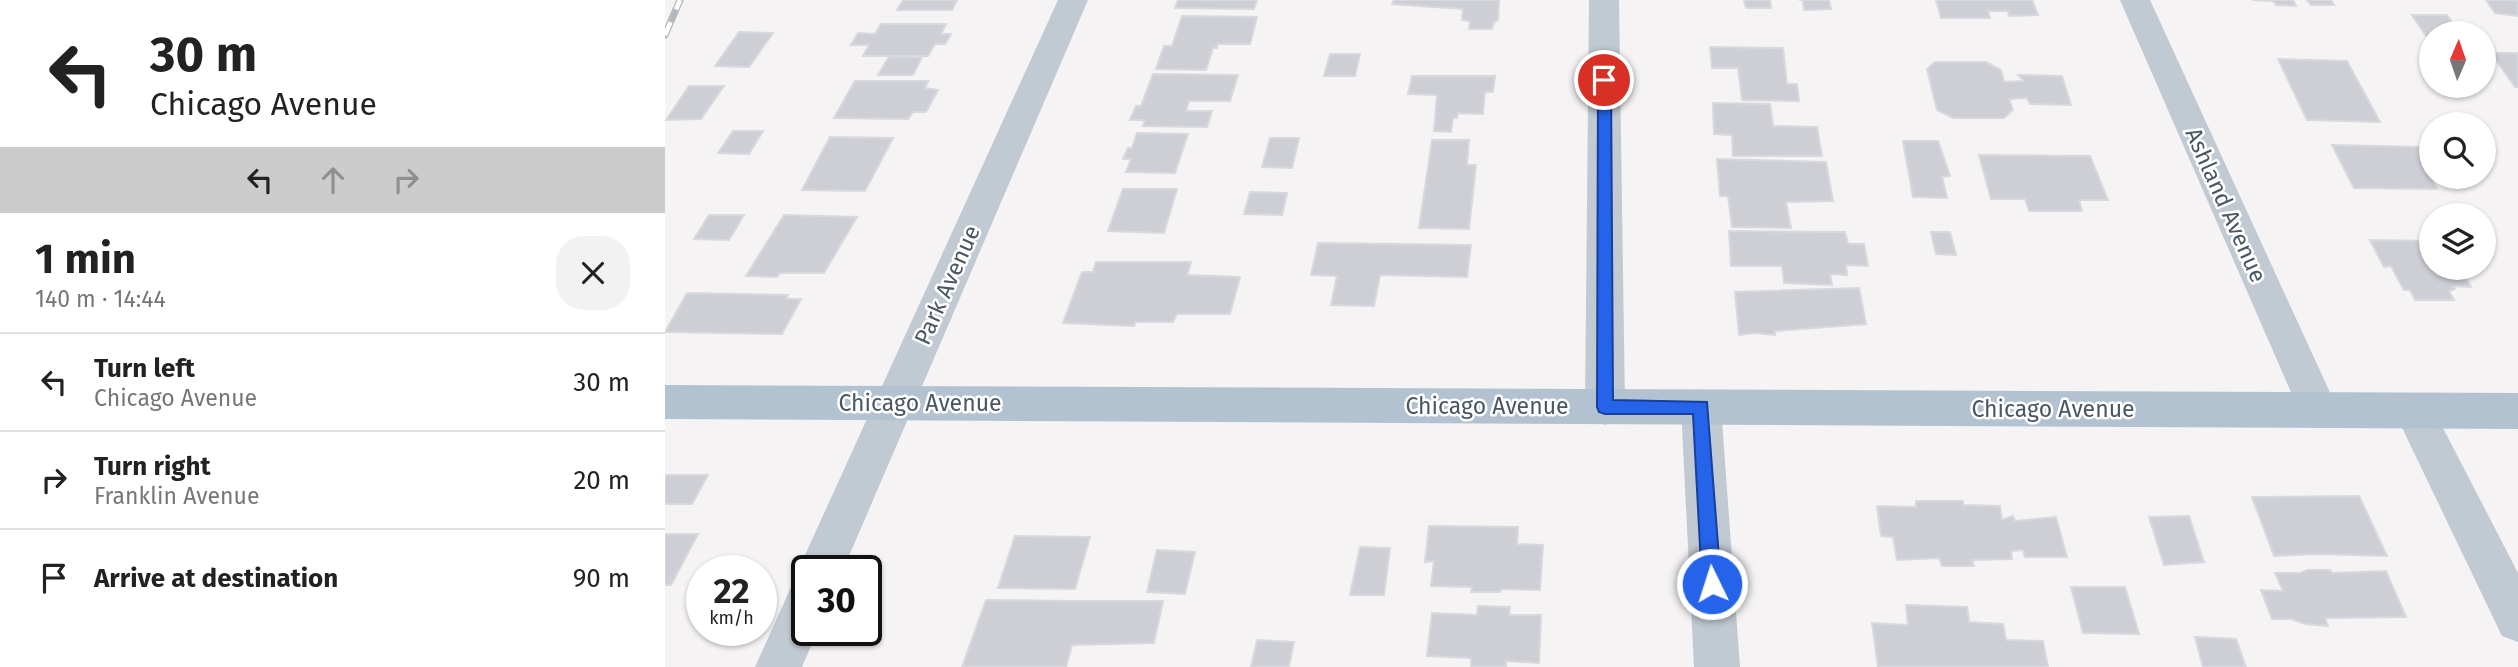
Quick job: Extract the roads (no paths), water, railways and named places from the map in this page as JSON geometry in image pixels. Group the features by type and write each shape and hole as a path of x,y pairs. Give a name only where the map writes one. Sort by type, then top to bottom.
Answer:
{"main road":[{"name":"Chicago Avenue","path":"665,402 2518,411"}],"street":[{"name":"Park Avenue","path":"828,555 1073,0"},
{"path":"1604,0 1605,407"},
{"name":"Ashland Avenue","path":"2135,0 2318,410"},
{"path":"1701,407 1717,667"},
{"path":"2414,411 2518,620"},
{"path":"778,667 791,638"}],"railway":[{"path":"665,35 680,0"}]}
